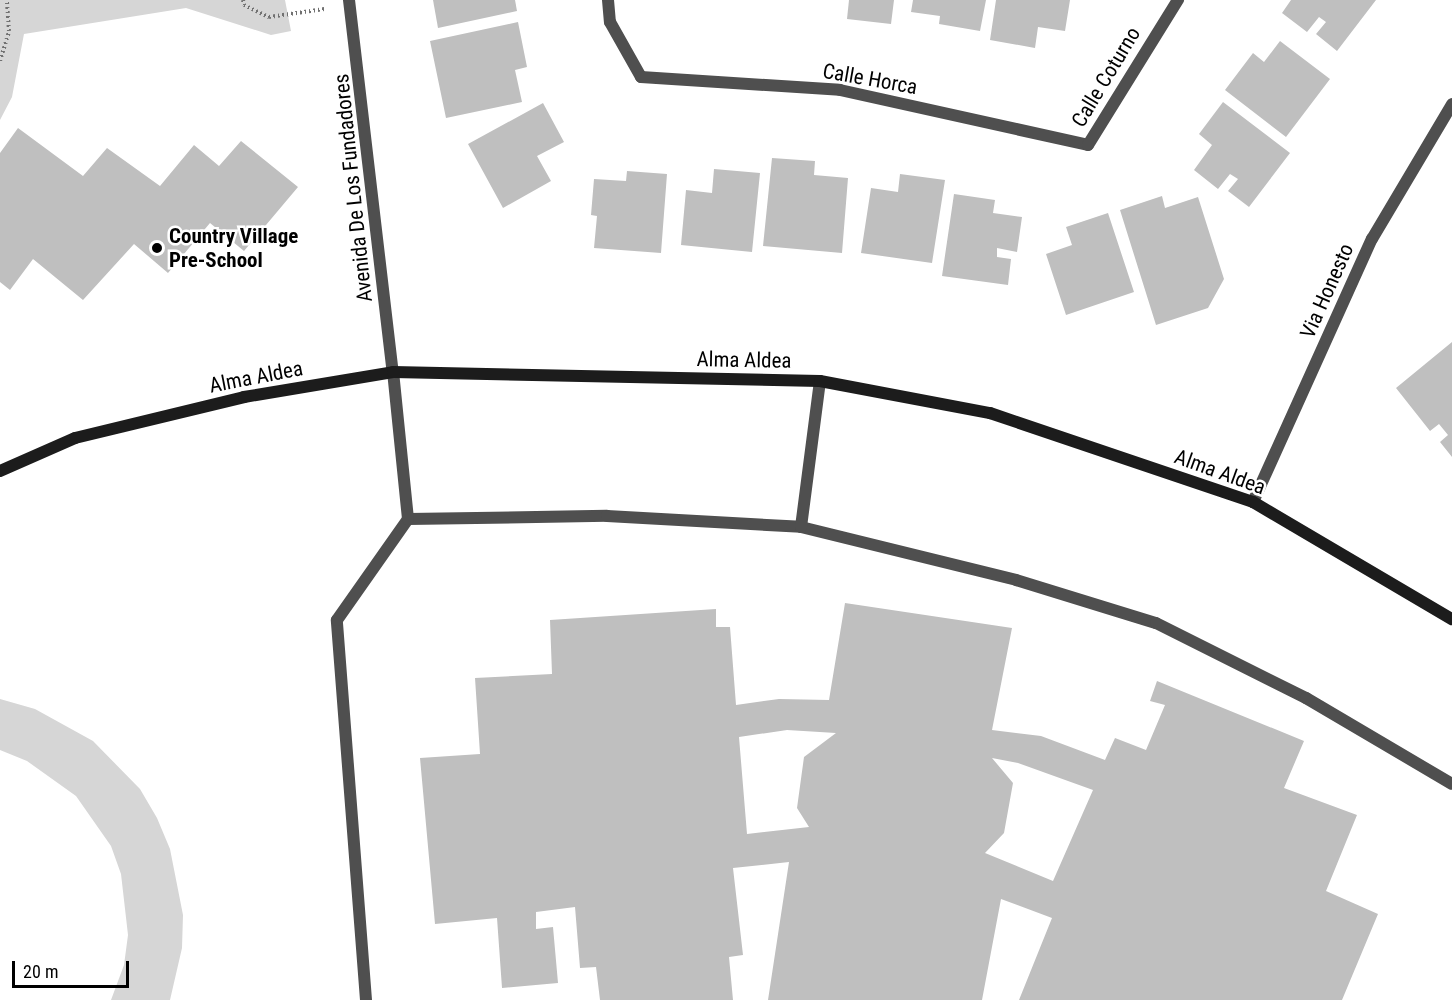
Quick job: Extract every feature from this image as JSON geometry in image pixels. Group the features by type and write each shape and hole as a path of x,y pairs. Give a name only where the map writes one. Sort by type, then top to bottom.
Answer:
{"main road":[{"name":"Alma Aldea","path":"0,471 75,438 244,397 393,372 820,381 990,413 1253,502 1452,619"}],"street":[{"name":"Calle Horca","path":"608,0 610,22 641,77 840,90 1088,145"},
{"name":"Calle Coturno","path":"1088,145 1178,0"},
{"name":"Avenida De Los Fundadores","path":"349,3 408,519"},
{"name":"Via Honesto","path":"1253,502 1372,239 1426,142 1452,104"},
{"path":"801,527 820,381"},
{"path":"366,1000 337,620 408,519 607,516 801,527 1016,580 1156,623 1306,698 1452,784"}],"path":[{"path":"0,61 9,31 7,0"},
{"path":"243,0 243,5 269,17 349,3"}],"shaded area":[{"path":"0,0 285,0 291,31 271,35 186,8 24,34 12,97 0,120"},
{"path":"0,699 35,709 93,741 140,789 157,818 170,849 183,915 182,948 170,1000 111,1000 124,965 128,935 121,874 111,846 76,796 27,761 0,750"}],"building":[{"path":"433,0 515,0 517,11 438,28"},
{"path":"849,0 894,0 891,24 847,19"},
{"path":"913,0 986,0 980,31 939,24 940,16 911,12"},
{"path":"996,0 1070,0 1065,31 1038,27 1035,48 990,40"},
{"path":"1291,0 1376,0 1337,51 1316,34 1326,22 1319,17 1307,32 1282,13"},
{"path":"518,22 527,67 515,70 522,102 446,118 430,41"},
{"path":"1280,41 1330,79 1286,137 1225,90 1253,53 1264,62"},
{"path":"1223,102 1290,153 1249,207 1228,191 1238,179 1230,174 1218,189 1194,170 1212,145 1199,134"},
{"path":"543,103 564,142 537,156 551,181 503,208 468,144"},
{"name":"Country Village Pre-School","path":"18,128 83,176 107,148 160,186 194,145 219,166 241,141 298,187 244,251 210,223 168,273 134,244 83,300 33,259 10,290 0,282 0,153"},
{"path":"772,158 815,161 814,175 848,178 842,253 763,246"},
{"path":"714,169 760,173 752,252 681,245 686,190 712,193"},
{"path":"627,171 667,174 661,253 594,248 597,216 591,215 594,179 626,181"},
{"path":"900,174 945,180 932,263 861,253 871,188 898,192"},
{"path":"954,194 995,200 993,213 1022,217 1017,252 997,248 997,257 1011,259 1008,285 942,276"},
{"path":"1162,196 1165,208 1198,197 1224,279 1208,308 1156,325 1120,210"},
{"path":"1108,213 1134,292 1066,315 1046,254 1072,245 1066,227"},
{"path":"1452,342 1452,457 1440,442 1448,435 1439,424 1430,431 1396,388"},
{"path":"845,603 1012,628 992,730 1041,736 1105,760 1115,738 1146,750 1165,705 1150,701 1157,681 1304,741 1284,788 1357,815 1326,891 1378,914 1342,1000 1019,1000 1052,918 1001,899 982,1000 768,1000 789,862 733,868 743,955 729,957 733,1000 600,1000 596,967 580,968 575,907 536,912 536,929 553,927 558,983 502,988 497,918 435,924 420,758 480,754 475,678 552,674 550,620 716,609 716,627 730,627 736,705 779,699 829,700","holes":["787,730 836,733 804,757 797,808 809,827 747,834 739,737","992,758 1018,763 1093,790 1053,881 985,853 1004,833 1013,783"]}],"place":[{"name":"Country Village Pre-School","path":"157,248"}]}
